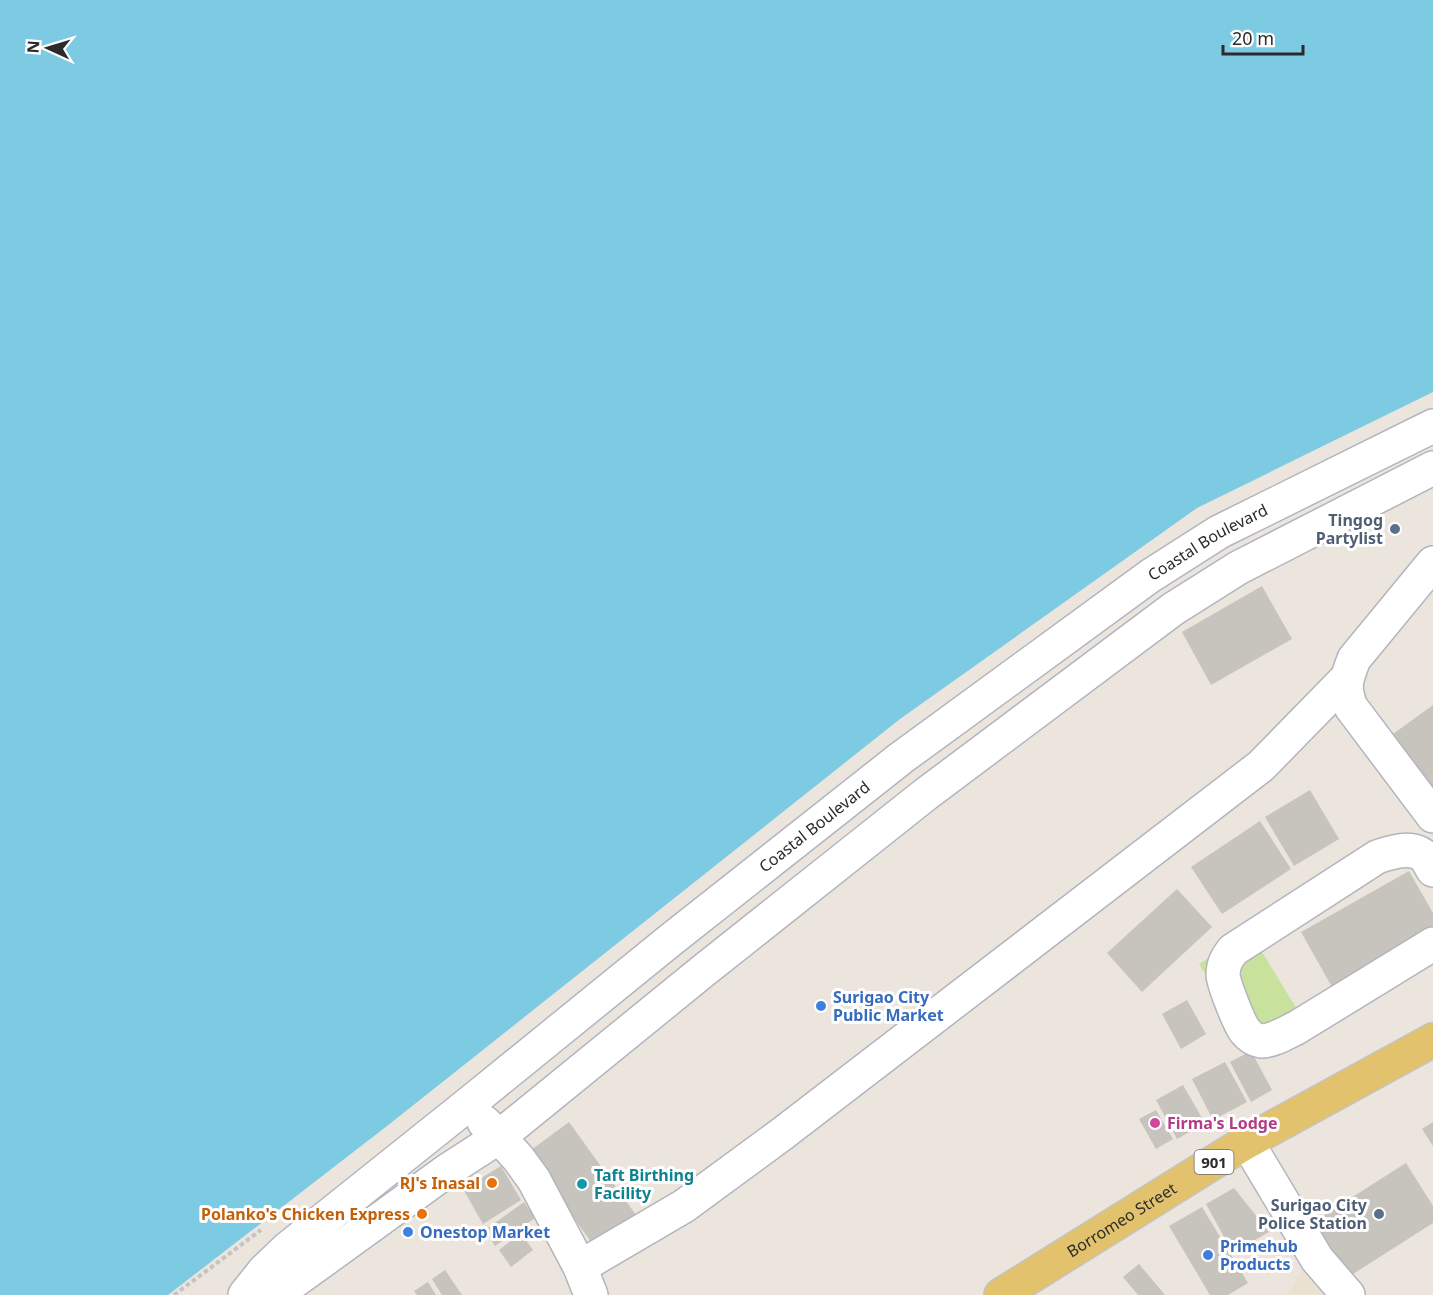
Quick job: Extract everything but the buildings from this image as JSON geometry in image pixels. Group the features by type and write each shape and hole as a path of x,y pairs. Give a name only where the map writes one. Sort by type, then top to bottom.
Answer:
{"main road":[{"name":"Borromeo Street","path":"1001,1295 1247,1142 1433,1040"}],"street":[{"name":"Coastal Boulevard","path":"244,1295 287,1249 673,938 901,758 1150,576 1219,532 1433,426"},
{"path":"261,1295 296,1280 448,1170 499,1137 926,794 1173,609 1238,568 1423,473 1396,444"},
{"path":"1433,562 1354,659 1347,678 1346,693 1351,707 1433,816"},
{"path":"1150,576 1173,609"},
{"path":"466,1106 499,1137 534,1180 586,1281 782,1134 1261,766 1347,678"},
{"path":"901,758 926,794"},
{"path":"1433,870 1424,856 1413,852 1397,851 1377,857 1233,950 1225,960 1224,984 1245,1032 1261,1041 1296,1028 1433,944"},
{"path":"673,938 703,971"},
{"path":"1247,1142 1317,1259 1348,1295"}],"shaded area":[{"path":"1303,1269 1326,1295 1287,1295"}],"green space":[{"path":"1250,932 1298,1011 1247,1042 1199,964"}],"water":[{"path":"0,0 1433,0 1433,392 1197,508 900,719 387,1126 168,1295 0,1295"}],"place":[{"name":"Tingog Partylist","path":"1395,529"},
{"name":"Surigao City Public Market","path":"821,1006"},
{"name":"Firma's Lodge","path":"1155,1123"},
{"name":"RJ's Inasal","path":"492,1183"},
{"name":"Taft Birthing Facility","path":"582,1184"},
{"name":"Polanko's Chicken Express","path":"422,1214"},
{"name":"Surigao City Police Station","path":"1379,1214"},
{"name":"Onestop Market","path":"408,1232"},
{"name":"Primehub Products","path":"1208,1255"}]}
